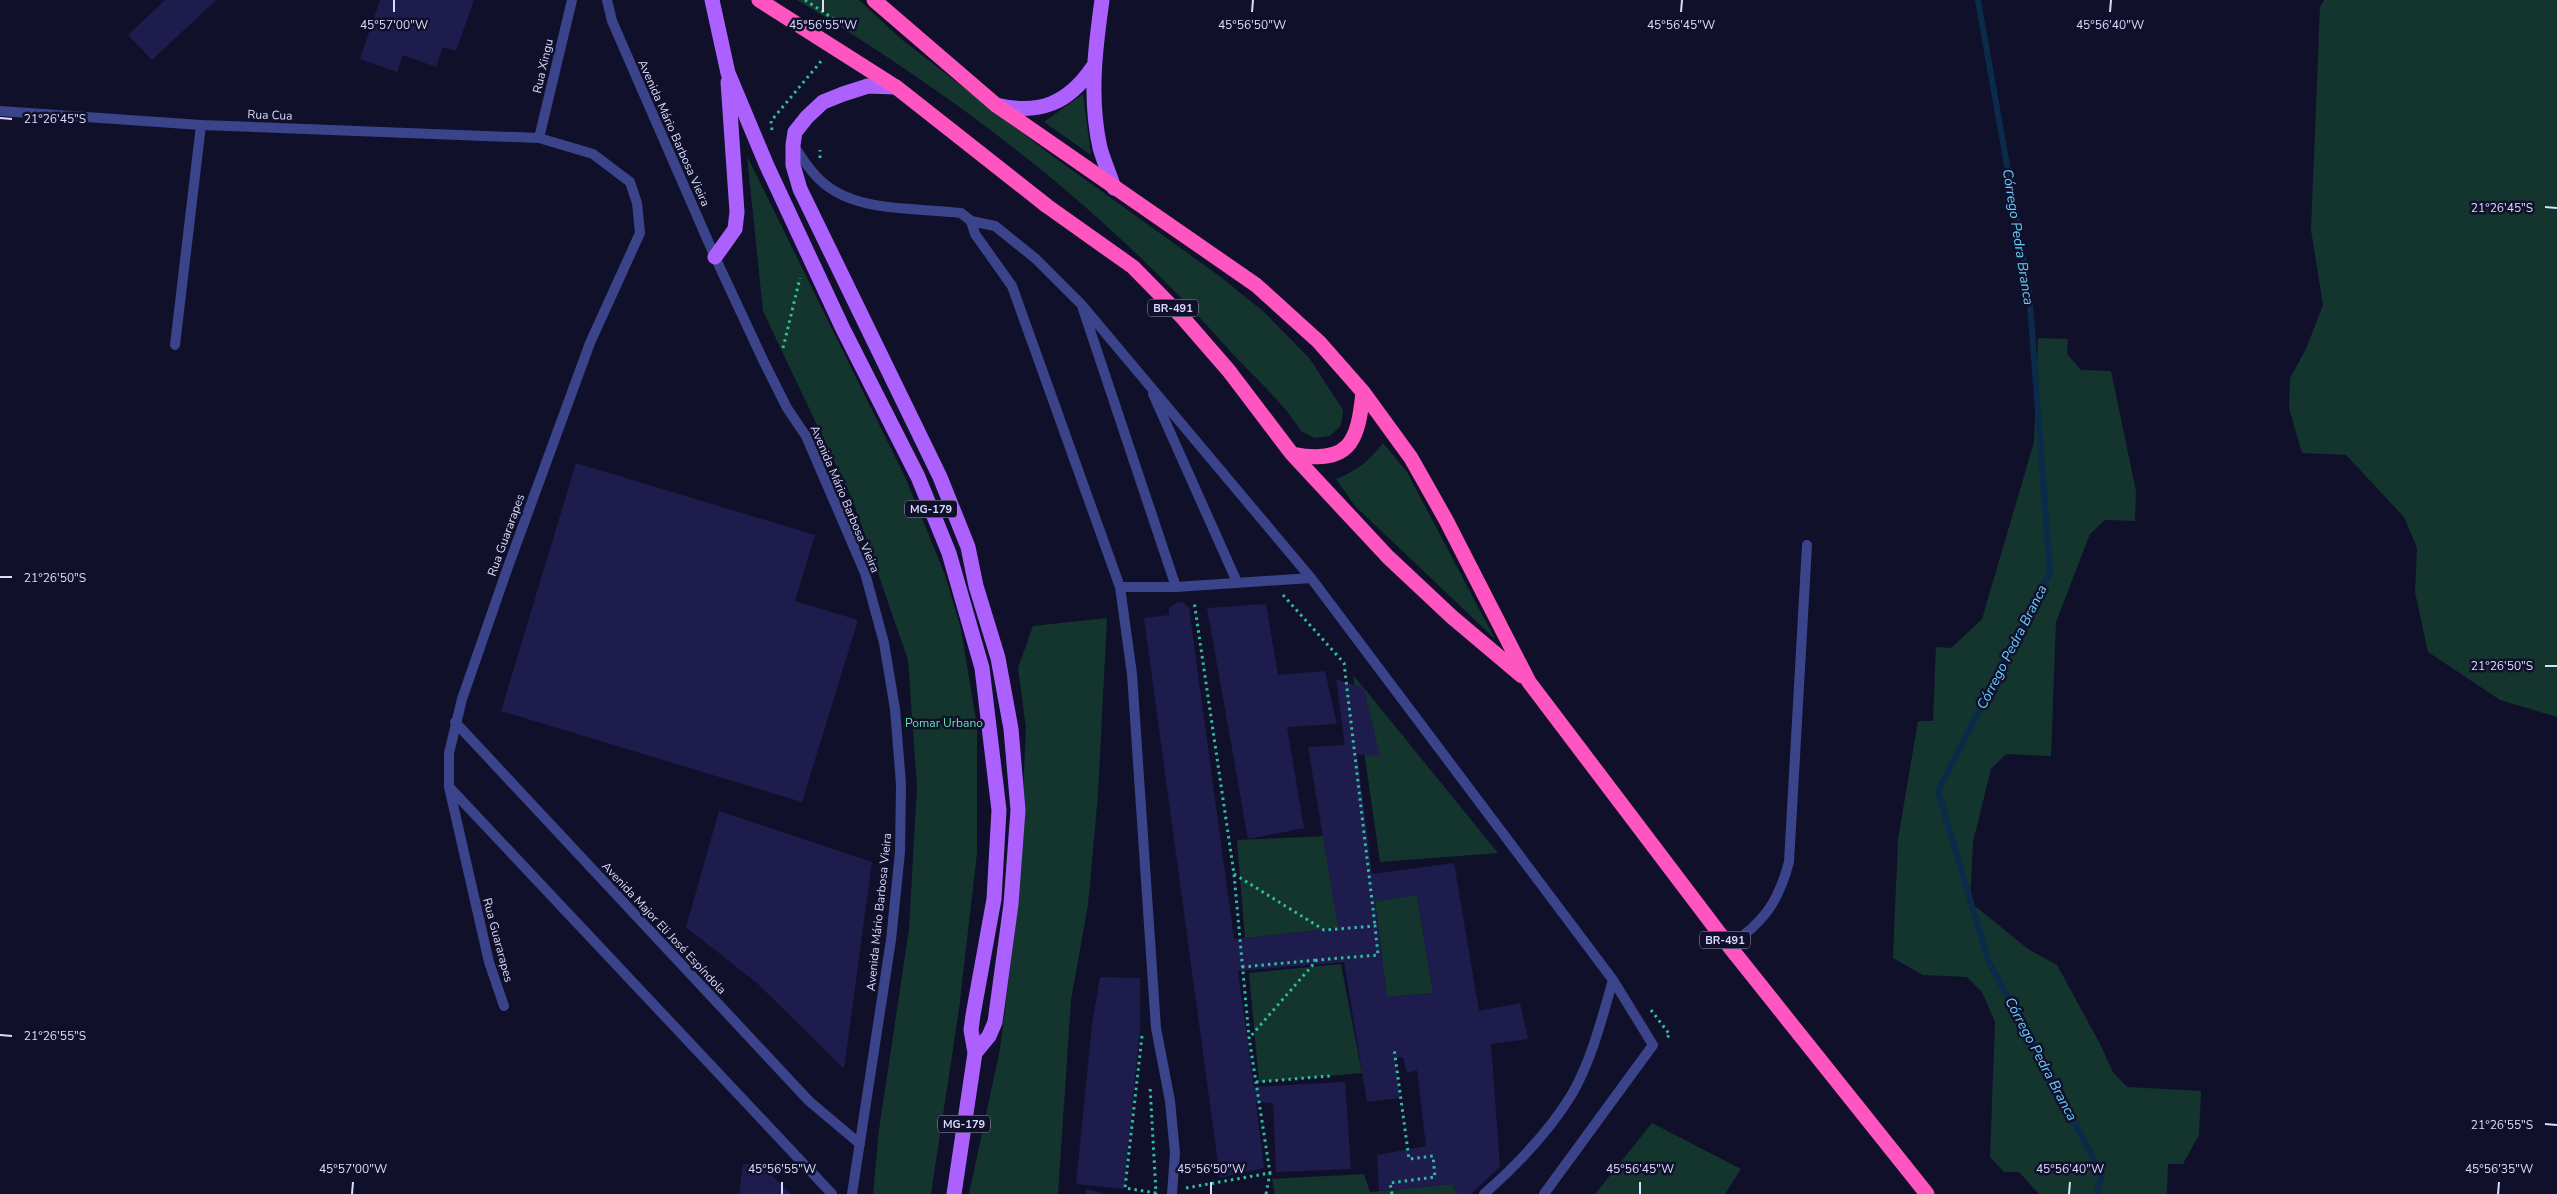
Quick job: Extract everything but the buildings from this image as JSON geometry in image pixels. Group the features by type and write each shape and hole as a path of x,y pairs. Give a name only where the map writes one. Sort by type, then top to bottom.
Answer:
{"highway":[{"name":"BR-491","path":"759,0 896,87 1047,206 1133,267 1183,318 1229,371 1292,454 1388,557 1452,617 1528,682"},
{"name":"BR-491","path":"874,0 996,105 1256,285 1319,342 1363,392 1411,458 1446,520 1528,682 1730,946 1927,1194"},
{"path":"1292,454 1313,458 1330,456 1344,450 1355,438 1360,422 1363,392"}],"main road":[{"name":"MG-179","path":"712,0 728,73 767,166 839,320 918,477 949,553 982,668 999,810 994,899 971,1030 975,1053 954,1194"},
{"path":"1102,0 1093,67 1094,109 1101,149 1114,188"},
{"path":"996,105 1028,109 1059,101 1073,92 1093,67"},
{"path":"715,257 735,229 736,212 728,73"},
{"name":"MG-179","path":"896,87 868,86 823,102 795,132 792,165 800,189 940,477 968,547 976,586 998,658 1011,729 1018,810 1011,904 995,1022 989,1036 975,1053"}],"street":[{"name":"Rua Xingu","path":"538,138 572,0"},
{"name":"Avenida Mário Barbosa Vieira","path":"607,0 612,21 715,257 786,408 806,436 864,573 884,643 895,709 901,784 900,852 891,940 852,1194"},
{"name":"Rua Cua","path":"0,111 201,125 538,138"},
{"path":"175,344 201,125"},
{"name":"Rua Guararapes","path":"504,1006 489,962 449,787 449,752 454,722 508,564 590,343 640,233 637,203 630,182 593,154 538,138"},
{"path":"793,145 819,180 841,193 865,203 960,213 971,221 995,226 1036,259 1081,304 1311,578 1613,980 1653,1045 1544,1194"},
{"path":"971,221 975,234 1012,286 1120,587 1132,674 1156,1028 1170,1101 1175,1153 1172,1192"},
{"path":"1081,304 1176,588"},
{"path":"1147,382 1237,582"},
{"path":"1730,946 1767,914 1781,890 1789,862 1807,545"},
{"path":"1120,587 1176,588 1311,578"},
{"name":"Avenida Major Eli José Espíndola","path":"454,722 809,1101 860,1144"},
{"path":"449,787 832,1194"},
{"path":"1484,1194 1530,1150 1572,1093 1598,1034 1613,980"}],"path":[{"path":"805,0 844,25"},
{"path":"774,135 771,121 822,60"},
{"path":"783,348 800,277 804,273"},
{"path":"1242,967 1378,955 1344,663 1282,594"},
{"path":"1193,597 1234,874 1249,1037 1270,1173 1266,1194"},
{"path":"1234,874 1324,930 1375,926"},
{"path":"1249,1037 1317,960"},
{"path":"1392,1194 1390,1183 1435,1177 1434,1156 1409,1159 1394,1048"},
{"path":"1256,1082 1330,1076"},
{"path":"1172,1192 1270,1173"}],"green space":[{"path":"797,0 859,0 901,39 1047,152 1218,275 1264,312 1310,359 1343,410 1341,425 1330,436 1315,438 1301,431 1277,400 1183,300 1133,250 1081,203 973,117 858,38"},
{"path":"2324,0 2557,0 2557,717 2500,700 2428,652 2415,592 2417,548 2404,517 2346,455 2302,453 2289,408 2290,378 2306,349 2323,305 2311,230 2320,7"},
{"path":"1083,94 1091,155 1044,122"},
{"name":"Pomar Urbano","path":"747,156 906,479 945,575 961,629 977,726 977,853 959,1009 931,1194 873,1194 879,1130 909,929 917,787 908,660 853,501 763,311"},
{"path":"2038,338 2068,339 2067,354 2081,370 2111,371 2136,491 2135,521 2105,520 2090,534 2056,622 2051,756 2006,754 1991,769 1973,842 1970,902 2028,949 2057,965 2099,1042 2113,1072 2127,1087 2201,1091 2199,1135 2183,1164 2168,1164 2167,1194 2039,1194 2019,1172 2004,1172 1990,1157 1995,1022 1982,992 1967,977 1923,975 1893,958 1898,839 1918,721 1933,721 1936,647 1951,648 1982,619 2034,442"},
{"path":"1383,443 1407,472 1495,639 1355,506 1336,479 1362,465"},
{"path":"1107,618 1098,795 1088,905 1071,1000 1058,1194 969,1194 1000,1049 1018,905 1026,728 1018,668 1033,626"},
{"path":"1353,675 1364,688 1498,853 1380,862"},
{"path":"1329,836 1339,928 1245,938 1237,840"},
{"path":"1417,895 1433,993 1387,997 1375,901"},
{"path":"1341,964 1362,1073 1259,1082 1249,973"},
{"path":"1652,1123 1741,1169 1725,1194 1595,1194"},
{"path":"1364,1174 1370,1192 1453,1184 1456,1194 1275,1194 1272,1179"}],"waterway":[{"name":"Córrego Pedra Branca","path":"1978,0 2029,291 2050,572 1938,791 1988,960 2102,1174 2097,1194"}]}
